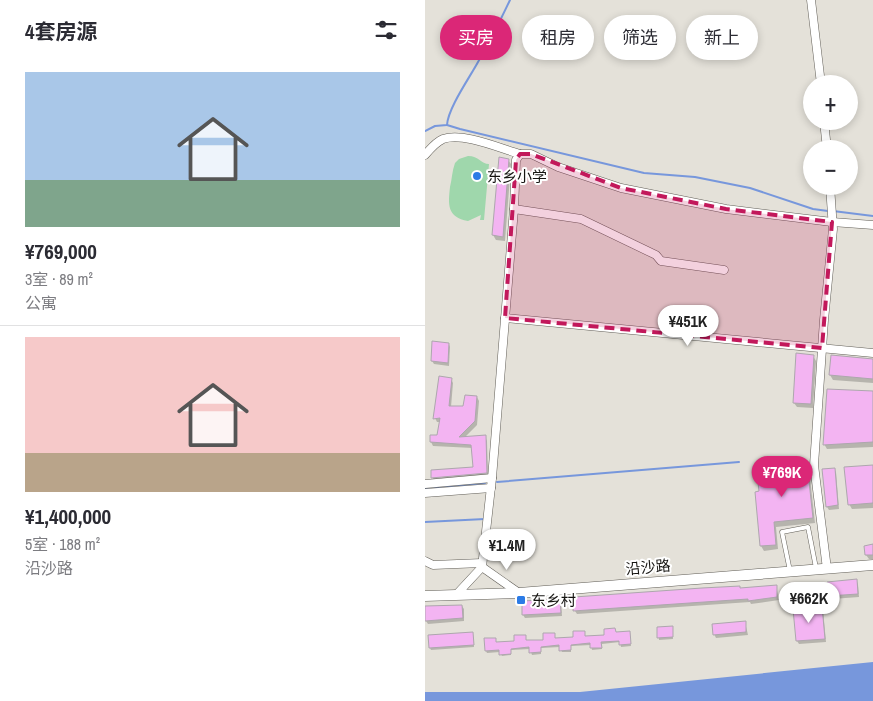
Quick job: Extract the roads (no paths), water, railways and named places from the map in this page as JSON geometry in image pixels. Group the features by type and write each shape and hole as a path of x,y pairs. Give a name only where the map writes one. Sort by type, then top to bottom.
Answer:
{"street":[{"path":"811,0 820,75"},
{"path":"425,155 442,140 455,137 520,154 531,154 558,167 621,188 726,209 873,225"},
{"path":"456,595 482,565 492,478 514,209 516,160 520,154"},
{"path":"822,569 814,465 832,222 830,195"},
{"path":"514,209 581,219 655,255 661,261 724,270"},
{"path":"505,318 873,353"},
{"path":"425,484 492,478"},
{"path":"425,493 491,488"},
{"path":"425,561 433,565 482,565 519,593"},
{"name":"沿沙路","path":"425,596 519,593 873,564"}],"lane":[{"path":"789,571 782,532 808,527 822,569"}],"water":[{"path":"873,662 873,701 425,701 425,692 580,692"}],"waterway":[{"path":"425,131 435,126 447,125 455,102 487,47 510,0"},
{"path":"447,125 644,173 695,177 750,188 813,209 828,211"},
{"path":"833,211 873,216"},
{"path":"497,482 739,462"},
{"path":"425,489 485,483"},
{"path":"425,522 485,519"}],"place":[{"name":"东乡小学","path":"477,176"},
{"name":"东乡村","path":"521,600"}]}
